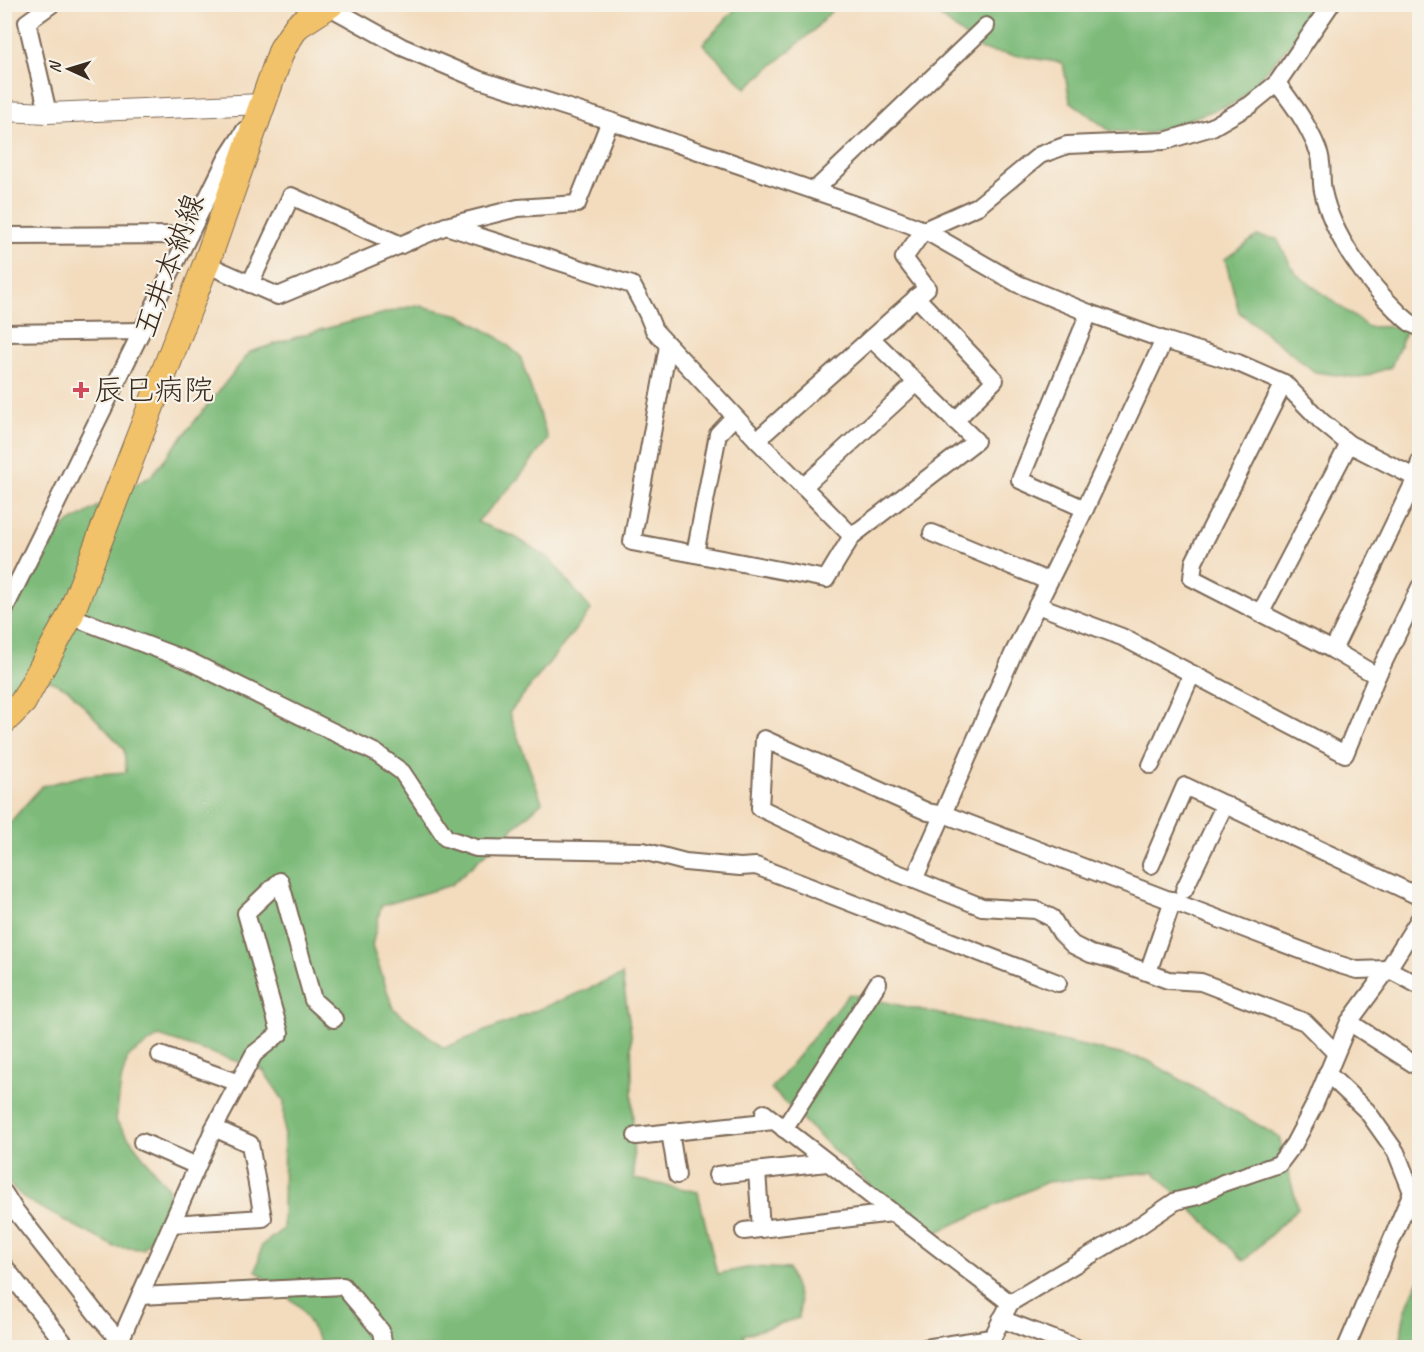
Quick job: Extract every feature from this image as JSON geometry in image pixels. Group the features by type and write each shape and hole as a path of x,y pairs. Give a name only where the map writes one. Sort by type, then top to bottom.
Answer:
{"main road":[{"name":"五井本納線","path":"4,721 23,702 70,616 206,264 282,49 297,26 330,5"}],"street":[{"path":"48,112 27,22 52,4"},
{"path":"757,440 927,288 904,258 924,230 978,206 1040,155 1067,145 1165,141 1212,127 1250,105 1277,83 1331,4"},
{"path":"330,5 402,47 480,80 816,190 924,230 1018,284 1164,340 1238,363 1284,383 1321,421 1349,444 1418,479"},
{"path":"816,190 986,26"},
{"path":"1277,83 1303,117 1320,153 1323,191 1336,228 1355,262 1386,301 1413,326 1419,327"},
{"path":"4,111 48,112 262,104"},
{"path":"4,610 227,158 262,104"},
{"path":"206,264 278,296 446,226 518,208 577,204 610,121"},
{"path":"250,284 291,196 401,245"},
{"path":"446,226 632,285 654,330 668,346 734,417 852,536"},
{"path":"4,236 189,235"},
{"path":"916,297 995,380 955,421"},
{"path":"1085,509 1020,480 1089,313"},
{"path":"4,333 141,331"},
{"path":"668,346 632,542 826,579 852,536 976,441 870,338"},
{"path":"914,880 1048,581 1085,509 1164,340"},
{"path":"803,487 916,382"},
{"path":"1284,383 1194,562 1192,578 1333,650 1377,676"},
{"path":"695,554 718,434 734,417"},
{"path":"1260,614 1349,444"},
{"path":"1333,650 1418,479 1419,461"},
{"path":"932,533 1048,581"},
{"path":"1037,605 1122,637 1345,754 1377,676 1419,587"},
{"path":"70,616 189,661 376,753 402,772 446,838 476,848 643,851 685,862 740,867 756,866 1058,983"},
{"path":"1151,765 1192,674"},
{"path":"1335,1052 1305,1022 1201,982 1168,980 1091,954 1073,945 1061,933 1052,918 1036,910 982,907 914,880 760,808 764,739 928,812 1179,895 1357,970 1388,969 1419,986"},
{"path":"1151,865 1185,786 1419,897"},
{"path":"1148,972 1179,895 1225,804"},
{"path":"4,1193 9,1213 120,1344 214,1128 254,1054 280,1033 246,913 280,881 313,1000 334,1019"},
{"path":"925,1347 989,1342 1010,1303 1136,1228 1176,1201 1198,1196 1223,1183 1279,1164 1294,1144 1314,1106 1349,1022 1388,969 1419,918"},
{"path":"774,1121 878,982"},
{"path":"1349,1022 1419,1068"},
{"path":"160,1055 239,1083"},
{"path":"1327,1073 1367,1111 1396,1152 1416,1192 1346,1347"},
{"path":"636,1136 774,1121 1010,1303"},
{"path":"172,1224 263,1218 250,1144 214,1128"},
{"path":"670,1132 677,1175"},
{"path":"142,1142 197,1166"},
{"path":"717,1175 827,1163"},
{"path":"757,1171 761,1228"},
{"path":"744,1231 892,1213"},
{"path":"4,1266 68,1347"},
{"path":"140,1296 343,1286 381,1331 384,1347"},
{"path":"1001,1319 1075,1347"}],"green space":[{"path":"739,5 837,5 814,30 746,88 703,44"},
{"path":"926,5 1322,5 1308,25 1237,102 1150,133 1110,131 1070,101 1063,63 982,50"},
{"path":"1257,236 1277,239 1295,273 1368,327 1408,326 1391,367 1360,378 1315,372 1239,312 1225,259"},
{"path":"416,305 460,315 499,338 520,356 548,439 517,480 477,522 515,537 550,559 591,610 509,713 542,802 451,885 381,906 372,946 393,1008 444,1048 622,975 631,1033 634,1179 698,1192 717,1274 752,1267 788,1269 800,1301 799,1318 743,1335 747,1347 323,1347 300,1307 256,1271 262,1245 283,1229 284,1101 263,1070 159,1036 128,1057 121,1081 116,1121 169,1190 165,1221 143,1249 115,1247 26,1200 5,1180 5,828 42,786 87,775 126,772 124,749 68,689 28,671 5,694 5,620 64,526 151,476 250,352 316,331"},
{"path":"849,994 1147,1060 1279,1137 1298,1208 1244,1261 1154,1172 1047,1182 924,1238 771,1089"},
{"path":"1419,1280 1419,1347 1401,1347 1405,1313"}],"place":[{"name":"辰巳病院","path":"81,390"}]}
